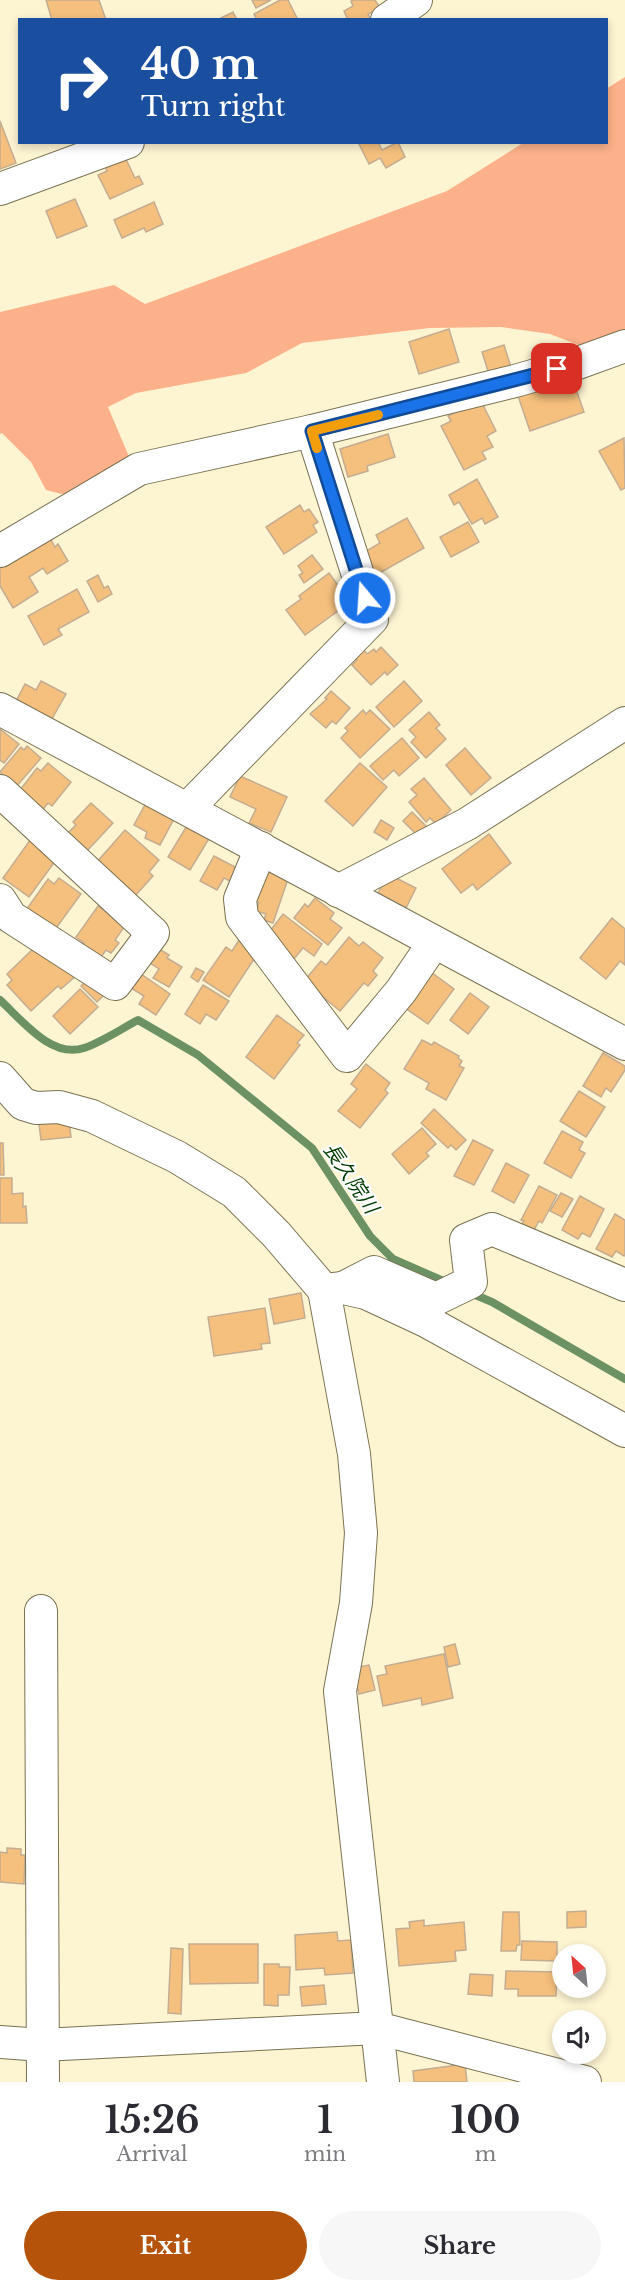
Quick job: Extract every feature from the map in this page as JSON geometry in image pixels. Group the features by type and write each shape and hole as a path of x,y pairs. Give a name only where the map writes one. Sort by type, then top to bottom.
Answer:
{"street":[{"path":"390,18 416,0"},
{"path":"0,189 123,144"},
{"path":"0,551 139,469 312,431 515,381 578,363 625,346"},
{"path":"188,808 372,619 312,431"},
{"path":"0,709 188,808 434,944 625,1044"},
{"path":"338,891 467,824 625,723"},
{"path":"0,790 153,933 115,984 11,917 0,900"},
{"path":"261,848 240,899 242,917 347,1056 401,991 434,944"},
{"path":"0,1078 23,1104 36,1108 59,1107 92,1116 177,1157 234,1192 334,1289 366,1293 426,1321 625,1431"},
{"path":"334,1289 374,1272 436,1299 471,1282 466,1240 492,1229 625,1285"},
{"path":"334,1289 361,1533 356,1603 340,1691 383,2082"},
{"path":"41,1611 43,2082"},
{"path":"0,2042 42,2045 377,2028 585,2082"}],"shaded area":[{"path":"625,77 625,332 581,346 550,334 501,327 430,328 302,343 246,373 136,393 108,407 130,459 70,496 46,490 31,462 2,433 0,434 0,312 114,285 145,304 447,191 521,144 608,144 608,88"}],"building":[{"path":"46,0 99,0 105,18 51,18"},
{"path":"252,0 271,0 256,8"},
{"path":"280,0 288,0 297,18 256,18 254,14"},
{"path":"375,0 380,8 368,14 370,18 347,18 344,11 353,6 351,1"},
{"path":"233,12 236,18 221,18"},
{"path":"0,121 16,163 0,169"},
{"path":"359,144 379,144 382,150 399,144 405,157 386,168 380,158 369,164"},
{"path":"124,155 135,178 139,176 143,184 110,199 98,175 107,171 104,164"},
{"path":"75,199 87,226 57,238 46,211"},
{"path":"154,202 163,224 146,232 144,228 122,238 114,220"},
{"path":"449,329 459,362 419,374 409,342"},
{"path":"504,345 511,367 489,374 482,352"},
{"path":"572,378 584,412 530,431 518,396"},
{"path":"480,399 496,431 487,436 493,447 482,452 486,459 464,470 441,426 451,421 448,416"},
{"path":"388,434 395,457 367,466 368,471 348,477 340,449"},
{"path":"624,438 625,488 621,490 599,451"},
{"path":"477,479 498,517 485,524 482,518 472,524 459,502 454,505 449,495"},
{"path":"300,505 304,512 309,509 318,522 313,525 317,532 284,554 266,527"},
{"path":"407,518 424,548 376,575 363,553 380,543 376,535"},
{"path":"468,522 479,542 451,557 440,537"},
{"path":"50,538 55,547 58,544 68,561 47,574 43,568 29,577 38,592 13,608 0,586 0,568"},
{"path":"312,555 323,569 304,583 299,575 303,573 298,566"},
{"path":"329,573 350,602 305,635 286,610 301,599 299,596"},
{"path":"98,575 104,588 108,586 112,594 98,602 87,581"},
{"path":"77,589 89,612 58,629 62,635 44,645 28,616"},
{"path":"381,647 398,665 387,675 385,672 371,685 352,665 357,660 354,656 362,648 367,654 374,649 376,652"},
{"path":"41,681 66,694 49,724 14,705 25,684 36,690"},
{"path":"404,681 422,701 394,727 376,707"},
{"path":"331,691 350,708 336,724 332,721 326,728 310,714 327,699 325,698"},
{"path":"363,710 366,714 370,710 390,729 360,758 341,738 348,731 345,728"},
{"path":"429,712 440,725 436,728 446,739 426,758 411,742 416,737 409,730"},
{"path":"0,729 19,744 4,763 0,760"},
{"path":"402,738 419,758 399,776 394,770 383,780 370,766"},
{"path":"27,746 41,758 16,787 0,772 21,747 24,750"},
{"path":"465,748 491,778 471,795 446,765"},
{"path":"48,763 71,782 52,806 48,803 40,813 20,790 37,768 41,771"},
{"path":"360,763 387,787 353,826 325,801"},
{"path":"240,776 287,797 271,832 249,823 256,809 230,797"},
{"path":"424,778 451,810 436,824 430,818 426,822 409,802 417,795 411,789"},
{"path":"91,803 113,823 86,852 67,834 76,825 73,822"},
{"path":"146,803 175,817 160,845 145,838 147,832 134,825"},
{"path":"412,812 427,827 418,836 403,821"},
{"path":"381,820 394,828 387,840 374,832"},
{"path":"188,824 210,837 190,870 168,857"},
{"path":"125,830 159,860 149,872 153,876 134,897 96,863"},
{"path":"489,834 511,863 477,890 473,884 461,893 442,869"},
{"path":"33,836 59,856 29,897 3,878"},
{"path":"214,856 237,868 230,881 224,878 217,890 200,881"},
{"path":"265,871 288,879 273,923 264,920 266,914 256,911 259,903 254,901"},
{"path":"394,877 416,888 406,908 378,893 384,882"},
{"path":"59,878 81,894 54,931 26,910 48,879 54,884"},
{"path":"315,898 334,913 330,919 342,928 328,945 294,918 305,904 308,907"},
{"path":"98,906 108,913 129,920 115,940 119,943 111,953 106,950 99,960 81,947 84,943 76,937"},
{"path":"283,914 322,944 314,956 303,948 293,960 270,931"},
{"path":"612,918 625,929 625,965 620,961 606,979 580,958"},
{"path":"349,937 359,946 363,942 383,958 373,971 377,975 368,986 364,983 340,1011 304,981 321,961 326,965"},
{"path":"239,940 258,953 229,997 203,980 226,947 232,951"},
{"path":"36,946 51,962 58,955 77,975 61,989 58,986 31,1011 7,985 12,980 7,974"},
{"path":"156,947 169,955 167,958 182,967 169,987 153,978 159,969 147,961"},
{"path":"196,968 204,972 198,982 191,977"},
{"path":"428,970 454,989 428,1024 401,1005"},
{"path":"141,974 170,994 156,1015 139,1004 144,996 131,988"},
{"path":"92,975 108,991 97,1002 81,986"},
{"path":"203,985 229,1001 216,1020 206,1014 200,1024 185,1014"},
{"path":"80,989 98,1007 70,1034 53,1016"},
{"path":"470,993 489,1007 468,1034 450,1020"},
{"path":"277,1015 304,1035 297,1043 300,1045 274,1079 246,1057"},
{"path":"422,1040 432,1045 434,1042 459,1056 458,1058 462,1061 459,1066 464,1068 446,1100 426,1089 429,1083 404,1069"},
{"path":"603,1053 625,1066 625,1070 611,1092 606,1088 601,1097 583,1086"},
{"path":"366,1064 390,1083 385,1090 388,1093 360,1128 338,1111 357,1089 351,1084"},
{"path":"579,1091 605,1107 586,1137 560,1121"},
{"path":"434,1109 466,1140 456,1150 451,1145 448,1148 421,1123"},
{"path":"69,1120 71,1137 41,1140 39,1124"},
{"path":"422,1128 436,1144 426,1153 429,1156 409,1174 392,1154"},
{"path":"562,1131 583,1142 579,1150 585,1153 571,1178 544,1163"},
{"path":"473,1140 493,1150 474,1185 454,1176"},
{"path":"0,1143 3,1143 4,1175 0,1175"},
{"path":"506,1163 529,1175 514,1203 492,1191"},
{"path":"0,1178 12,1178 12,1194 23,1193 23,1207 26,1206 27,1223 0,1223"},
{"path":"539,1186 557,1195 542,1223 539,1221 533,1232 521,1226 524,1221 521,1220"},
{"path":"561,1193 573,1199 562,1217 550,1211"},
{"path":"580,1196 604,1209 590,1237 582,1233 578,1239 562,1230"},
{"path":"615,1214 625,1220 625,1254 624,1256 616,1251 612,1257 596,1249"},
{"path":"301,1293 305,1318 274,1324 269,1299"},
{"path":"265,1308 270,1343 261,1344 262,1349 214,1356 208,1317"},
{"path":"455,1644 460,1664 448,1667 444,1647"},
{"path":"444,1654 453,1698 422,1705 421,1698 383,1706 377,1676 387,1674 385,1666"},
{"path":"369,1665 375,1690 359,1694 353,1668"},
{"path":"7,1848 21,1849 21,1855 25,1855 24,1884 0,1882 0,1852 7,1853"},
{"path":"586,1911 586,1927 567,1928 567,1912"},
{"path":"503,1912 519,1912 520,1945 517,1945 516,1951 501,1951"},
{"path":"424,1920 424,1926 464,1922 466,1950 455,1951 456,1961 399,1966 396,1929 410,1928 409,1922"},
{"path":"337,1932 338,1941 351,1940 353,1973 325,1975 324,1968 296,1970 295,1935"},
{"path":"522,1941 557,1942 557,1944 552,1944 552,1961 521,1960"},
{"path":"189,1944 258,1944 258,1983 190,1984"},
{"path":"171,1948 183,1949 181,2014 168,2013"},
{"path":"264,1964 290,1967 289,1995 278,1995 278,2006 264,2005"},
{"path":"506,1971 552,1972 552,1996 518,1996 518,1989 505,1989"},
{"path":"470,1974 493,1975 492,1996 468,1994"},
{"path":"324,1985 326,2004 302,2006 300,1987"},
{"path":"465,2064 467,2082 414,2082 413,2071"}],"waterway":[{"name":"長久院川","path":"0,1000 38,1035 48,1043 60,1048 72,1050 84,1048 138,1020 198,1055 312,1148 370,1236 393,1259 448,1283"},
{"name":"長久院川","path":"468,1292 492,1302 625,1379"}],"slow traffic":[{"path":"317,448 312,431 378,415"}],"route":[{"path":"365,598 312,431 557,369"}]}
